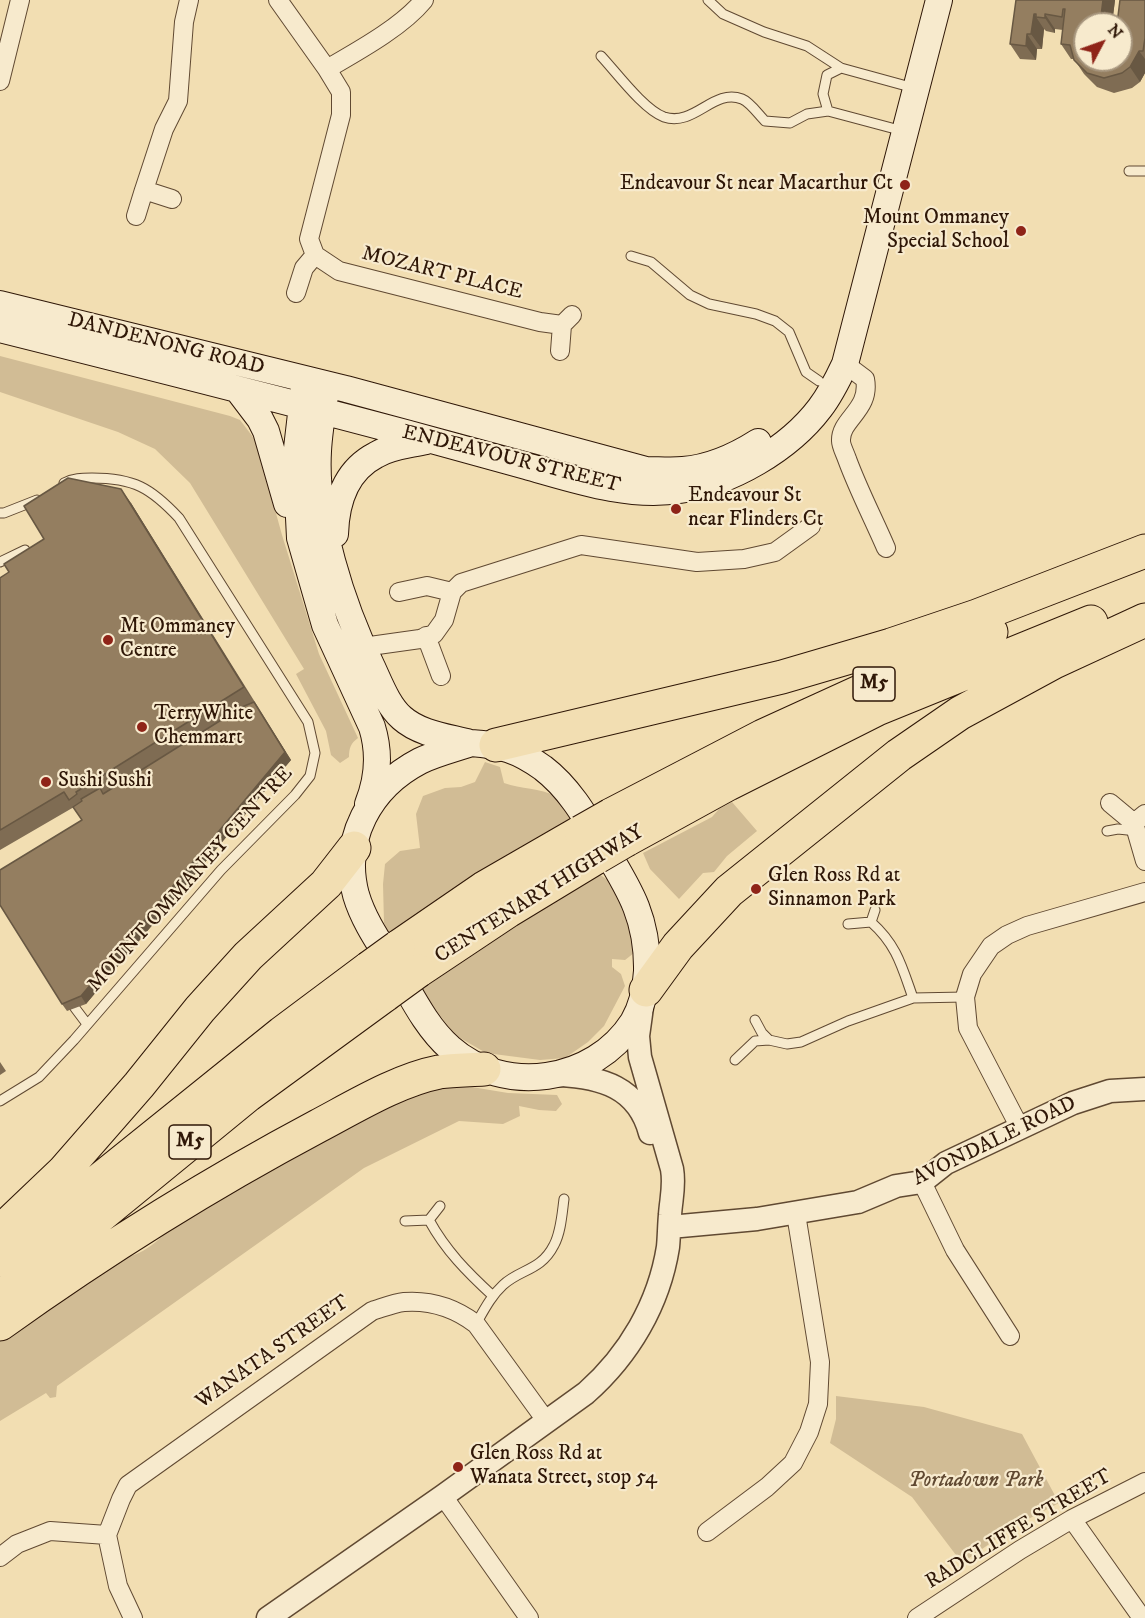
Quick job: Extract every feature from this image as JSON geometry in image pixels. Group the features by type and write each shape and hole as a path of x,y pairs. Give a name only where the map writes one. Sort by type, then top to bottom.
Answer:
{"highway":[{"path":"483,744 782,677 891,645 977,616 1145,551"},
{"name":"CENTENARY HIGHWAY","path":"0,1298 248,1095 377,981 408,959 484,888 589,844 763,736 1022,618 1145,569"},
{"name":"CENTENARY HIGHWAY","path":"618,827 728,784 877,709 1145,601"},
{"path":"644,996 678,946 729,891 907,749 960,713 1054,662 1145,620"},
{"path":"0,1232 63,1172 139,1085 200,1009 248,956 326,884 354,848"},
{"name":"CENTENARY HIGHWAY","path":"0,1260 282,1033 377,981"},
{"path":"0,1324 96,1256 148,1223 352,1108 417,1078 438,1072 484,1069"}],"main road":[{"name":"ENDEAVOUR STREET","path":"318,410 589,483 643,492 678,491 729,477 775,449 797,432 819,409 845,364 909,86 924,0"},
{"name":"ENDEAVOUR STREET","path":"909,86 939,0"},
{"name":"ENDEAVOUR STREET","path":"316,381 646,470 684,470 727,458 767,437 786,422 804,403 819,381 834,350 898,130"},
{"name":"DANDENONG ROAD","path":"0,304 316,381"},
{"name":"DANDENONG ROAD","path":"5,333 318,410"},
{"path":"238,390 261,419 266,431 319,605 339,657 372,728 375,740 377,771 354,848 353,880 363,914 429,1024 442,1041 461,1057 484,1069 523,1078 559,1075 598,1057 611,1048 634,1021 644,996 647,946 638,908 588,822 565,789 545,770 522,756 418,728 400,717 388,698 349,614 337,577 322,512 318,481 316,381"},
{"path":"300,538 296,457 318,410"},
{"path":"337,577 335,531 338,505 344,486 354,472 376,454 431,440"},
{"path":"366,810 409,768 439,753 483,744"}],"street":[{"path":"1,76 20,0"},
{"path":"136,216 164,129 178,100 184,22 189,0"},
{"path":"278,0 341,92 341,115 309,239 315,255 304,268 296,292"},
{"path":"327,69 370,43 416,10 424,0"},
{"path":"144,190 172,199"},
{"name":"MOZART PLACE","path":"315,255 339,271 540,322 567,320 560,351"},
{"path":"845,364 865,379 867,391 859,409 843,430 841,441 851,471 886,548"},
{"path":"339,657 363,647 420,639 434,634 444,620 452,592 461,583 580,545 698,562 744,559 775,552 811,526"},
{"path":"399,592 427,586 452,592"},
{"path":"426,636 441,676"},
{"path":"1110,802 1139,823 1145,861"},
{"path":"1020,1128 968,1028 965,998 972,974 991,946 1006,935 1027,926 1145,892"},
{"path":"268,1618 548,1422 608,1374 640,1327 651,1306 663,1270 674,1184 672,1169 638,1047 644,996"},
{"path":"559,1075 583,1076 611,1084 621,1090 637,1106 649,1129 670,1220"},
{"name":"AVONDALE ROAD","path":"670,1220 796,1214 858,1202 896,1186 922,1182 946,1163 1073,1103 1110,1091 1145,1089"},
{"path":"922,1182 955,1250 1010,1336"},
{"path":"707,1532 767,1487 793,1464 809,1432 818,1404 820,1362 796,1214"},
{"name":"WANATA STREET","path":"107,1535 128,1485 372,1311 404,1302 441,1305 461,1313 476,1324 548,1422"},
{"name":"RADCLIFFE STREET","path":"917,1618 971,1581 1072,1519 1145,1482"},
{"path":"443,1496 529,1618"},
{"path":"1072,1519 1142,1618"},
{"path":"0,1557 17,1544 50,1531 107,1535 118,1586 134,1618"}],"lane":[{"path":"708,0 723,14 764,32 807,46 842,68 909,86"},
{"path":"601,56 649,109 664,117 681,120 726,97 743,99 765,121 790,123 807,114 828,111 898,130"},
{"path":"828,111 823,94 827,75 842,68"},
{"path":"1129,171 1145,171"},
{"path":"631,256 651,262 690,295 709,304 756,314 775,321 789,332 806,372 819,381"},
{"name":"MOUNT OMMANEY CENTRE","path":"0,513 34,502 69,480 82,478 112,478 135,483 161,498 184,524 308,722 315,753 310,776 295,795 221,870 39,1077 0,1101"},
{"path":"0,562 25,550"},
{"path":"1107,831 1139,823"},
{"path":"871,922 874,910"},
{"path":"848,924 871,922 882,932 895,949 914,998"},
{"path":"735,1060 755,1041 769,1040 787,1044 801,1042 848,1021 914,998 965,998"},
{"path":"75,1008 87,1024"},
{"path":"755,1020 769,1040"},
{"path":"476,1324 493,1296 505,1283 529,1271 544,1260 555,1245 564,1199"},
{"path":"405,1221 429,1220 440,1206"},
{"path":"429,1220 442,1244 493,1296"}],"green space":[{"path":"0,356 240,420 256,441 319,654 358,738 351,746 349,757 340,763 331,755 326,731 296,674 304,669 190,483 155,449 118,432 0,392"},
{"path":"485,762 500,767 504,783 544,791 556,796 579,820 391,941 384,923 385,864 400,851 420,848 416,814 423,796 445,788 461,787 475,782"},
{"path":"732,802 757,831 727,856 714,872 703,873 679,899 650,869 643,853 712,817 719,809"},
{"path":"596,872 615,885 631,923 634,953 625,960 612,959 612,967 621,974 625,986 604,1026 588,1042 565,1058 540,1060 486,1053 455,1035 419,988"},
{"path":"425,1086 466,1086 508,1093 557,1095 562,1104 556,1111 519,1106 520,1116 503,1124 459,1121 364,1168 57,1386 56,1397 50,1398 46,1393 0,1421 0,1341 8,1330 117,1258 135,1255 151,1246 178,1220"},
{"name":"Portadown Park","path":"836,1396 924,1407 1022,1434 1059,1503 1015,1526 962,1563 912,1497 830,1443 836,1419"}],"building":[{"path":"1016,0 1103,0 1102,12 1073,12 1073,56 1070,45 1061,44 1065,9 1063,9 1062,17 1045,14 1045,18 1036,17 1034,14 1031,34 1027,34 1026,46 1010,44"},
{"path":"1120,0 1145,0 1145,38 1143,51 1139,51 1133,62 1133,12 1118,12"},
{"path":"1086,72 1123,72 1104,78"},
{"name":"Mt Ommaney Centre","path":"68,478 121,489 244,687 76,792 77,794 69,800 64,792 0,830 0,578 9,572 4,564 44,539 24,506"},
{"path":"254,702 285,752 81,996 62,1004 0,905 0,870 82,820 73,807 82,801 81,799 100,788 103,794 242,707"}],"place":[{"name":"Endeavour St near Macarthur Ct","path":"905,185"},
{"name":"Mount Ommaney Special School","path":"1021,231"},
{"name":"Endeavour St near Flinders Ct","path":"676,509"},
{"name":"Mt Ommaney Centre","path":"108,640"},
{"name":"TerryWhite Chemmart","path":"142,727"},
{"name":"Sushi Sushi","path":"46,782"},
{"name":"Glen Ross Rd at Sinnamon Park","path":"756,889"},
{"name":"Glen Ross Rd at Wanata Street, stop 54","path":"458,1467"}]}
